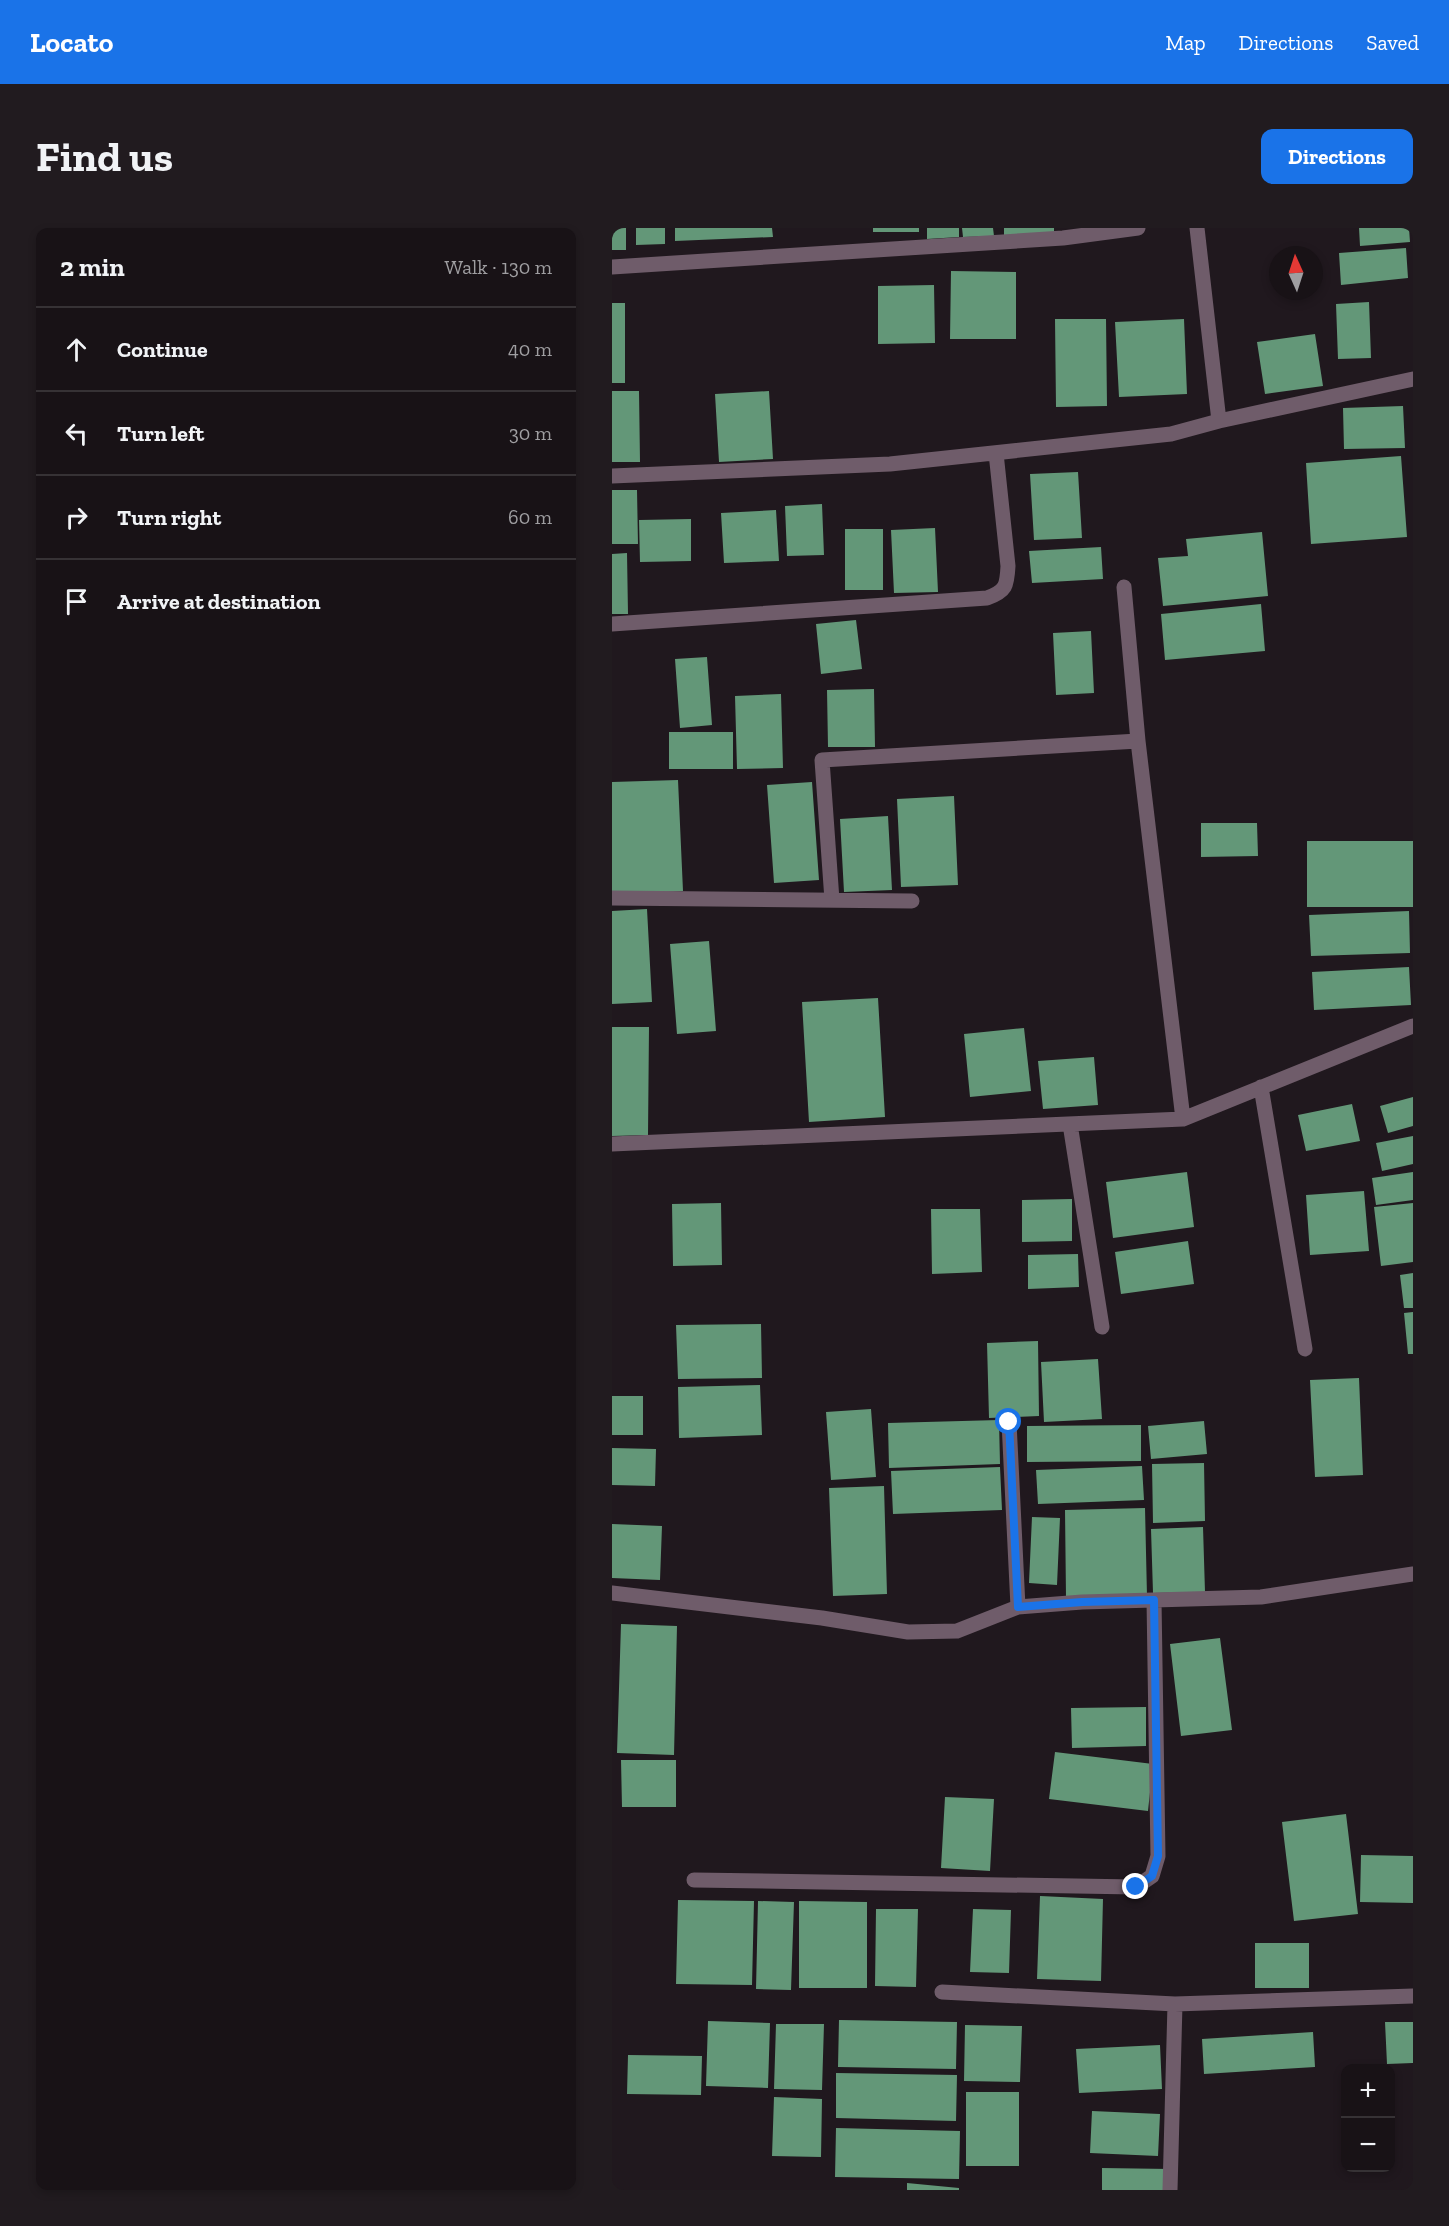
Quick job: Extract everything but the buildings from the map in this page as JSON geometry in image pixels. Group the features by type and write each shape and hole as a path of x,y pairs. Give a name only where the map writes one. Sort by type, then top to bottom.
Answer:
{"street":[{"path":"612,267 1063,238 1137,228"},
{"path":"1197,228 1219,422"},
{"path":"612,476 890,464 1171,434 1413,379"},
{"path":"612,624 987,598 1000,593 1007,583 1008,566 996,453"},
{"path":"1124,587 1138,741 1183,1119"},
{"path":"832,900 822,760 1138,741"},
{"path":"612,897 912,901"},
{"path":"612,1144 1183,1119 1413,1026"},
{"path":"1261,1088 1305,1349"},
{"path":"1070,1124 1101,1326"},
{"path":"1009,1422 1018,1607"},
{"path":"612,1593 822,1618 909,1632 957,1631 1018,1607 1082,1602 1261,1597 1413,1574"},
{"path":"694,1880 1136,1887 1152,1876 1158,1856 1154,1600"},
{"path":"942,1992 1175,2004 1413,1996"},
{"path":"1170,2190 1175,2004"}],"route":[{"path":"1009,1422 1018,1607 1154,1600 1158,1856 1152,1876 1136,1887"}]}
